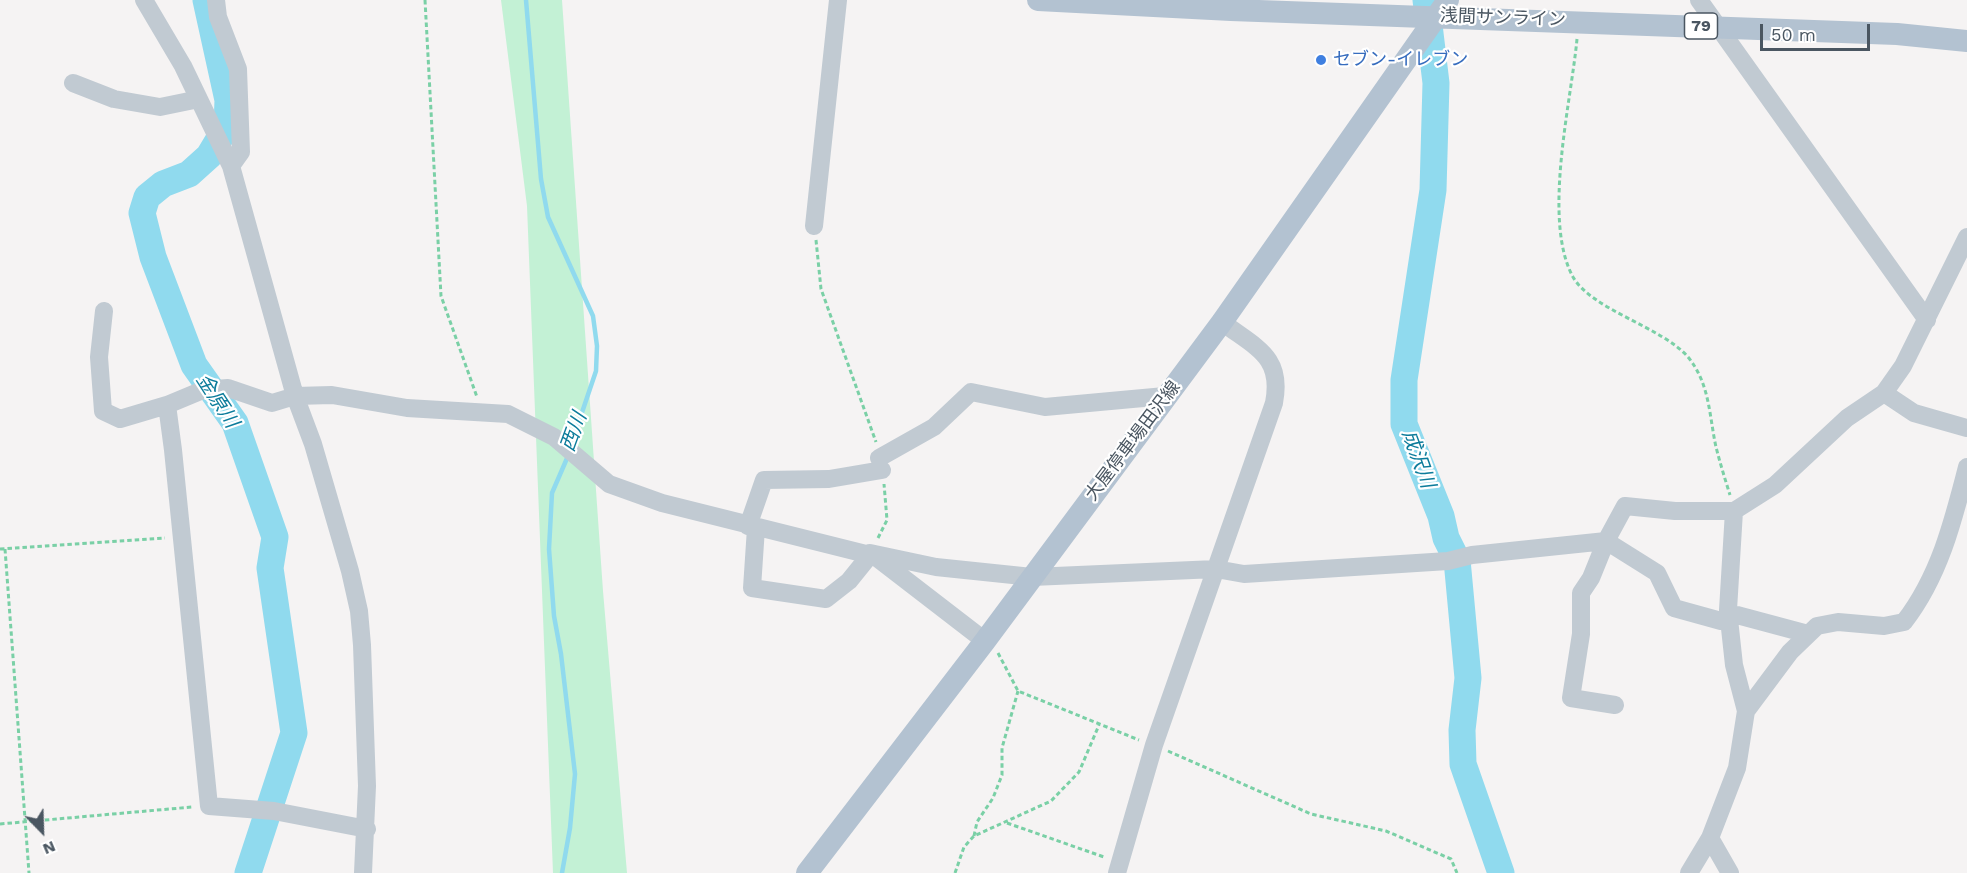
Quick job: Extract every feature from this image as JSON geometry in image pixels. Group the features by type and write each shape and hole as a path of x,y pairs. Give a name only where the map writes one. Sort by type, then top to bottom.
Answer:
{"main road":[{"name":"浅間サンライン","path":"1038,0 1231,10 1718,26 1897,34 1967,41"},
{"name":"大屋停車場田沢線","path":"807,873 985,641 1222,322 1431,17"}],"street":[{"path":"144,0 183,66 228,159 295,396 313,444 350,571 359,611 367,829 363,873"},
{"path":"216,0 218,17 238,69 240,152 228,159"},
{"path":"814,226 838,0"},
{"path":"1699,0 1927,320"},
{"path":"73,82 114,99 160,107 199,99"},
{"path":"1615,705 1571,698 1581,634 1581,593 1591,578 1606,541 1625,506 1675,511 1734,511 1775,485 1847,418 1884,393 1903,366 1967,237"},
{"path":"104,312 99,357 103,411 120,419 211,389 228,388 272,403 295,396 332,395 407,408 508,414 554,437 609,484 662,503 752,527 870,554 936,567 1032,577 1216,569 1244,574 1448,561 1472,555 1606,541 1658,573 1674,608 1722,621 1737,615 1808,634"},
{"path":"1119,868 1154,745 1274,404 1278,385 1275,366 1222,322"},
{"path":"870,554 849,580 826,599 752,588 752,527 764,480 829,479 880,464 933,427 971,392 1045,406 1165,396"},
{"path":"1884,393 1914,412 1967,428"},
{"path":"167,405 209,806 274,811 367,829"},
{"path":"1746,711 1790,652 1817,626 1838,622 1884,626 1904,622 1921,601 1950,532 1967,467"},
{"path":"1689,873 1710,838 1737,768 1746,711 1734,665 1729,618 1734,511"},
{"path":"870,554 985,641"},
{"path":"1710,838 1730,873"}],"path":[{"path":"425,0 441,296 482,413"},
{"path":"1577,36 1558,198 1563,253 1574,279 1593,296 1687,357 1705,386 1716,446 1734,511"},
{"path":"814,226 821,289 836,337 875,438 880,464 887,520 870,554"},
{"path":"29,873 2,549 182,537"},
{"path":"985,641 997,652 1018,691 1154,745 1311,814 1386,831 1450,859 1457,873"},
{"path":"974,836 977,822 993,798 1002,775 1002,748 1018,691"},
{"path":"955,873 964,847 974,836 1051,801 1079,772 1099,725"},
{"path":"0,824 209,806"},
{"path":"1006,823 1119,868"}],"green space":[{"path":"501,0 562,0 603,591 627,873 553,873 527,206"}],"waterway":[{"name":"金原川","path":"206,0 228,100 227,126 209,156 189,174 163,184 147,197 142,213 153,257 194,365 235,423 275,537 270,568 294,733 248,873"},
{"name":"西川","path":"526,0 541,179 548,217 593,316 597,346 596,371 571,445"},
{"name":"成沢川","path":"1426,0 1436,83 1433,190 1404,380 1404,424 1441,516 1446,538 1457,560 1468,678 1462,730 1463,764 1501,873"},
{"name":"西川","path":"562,873 570,828 575,774 561,654 554,616 549,549 552,493 568,456"}],"place":[{"name":"セブン-イレブン","path":"1321,60"}]}
